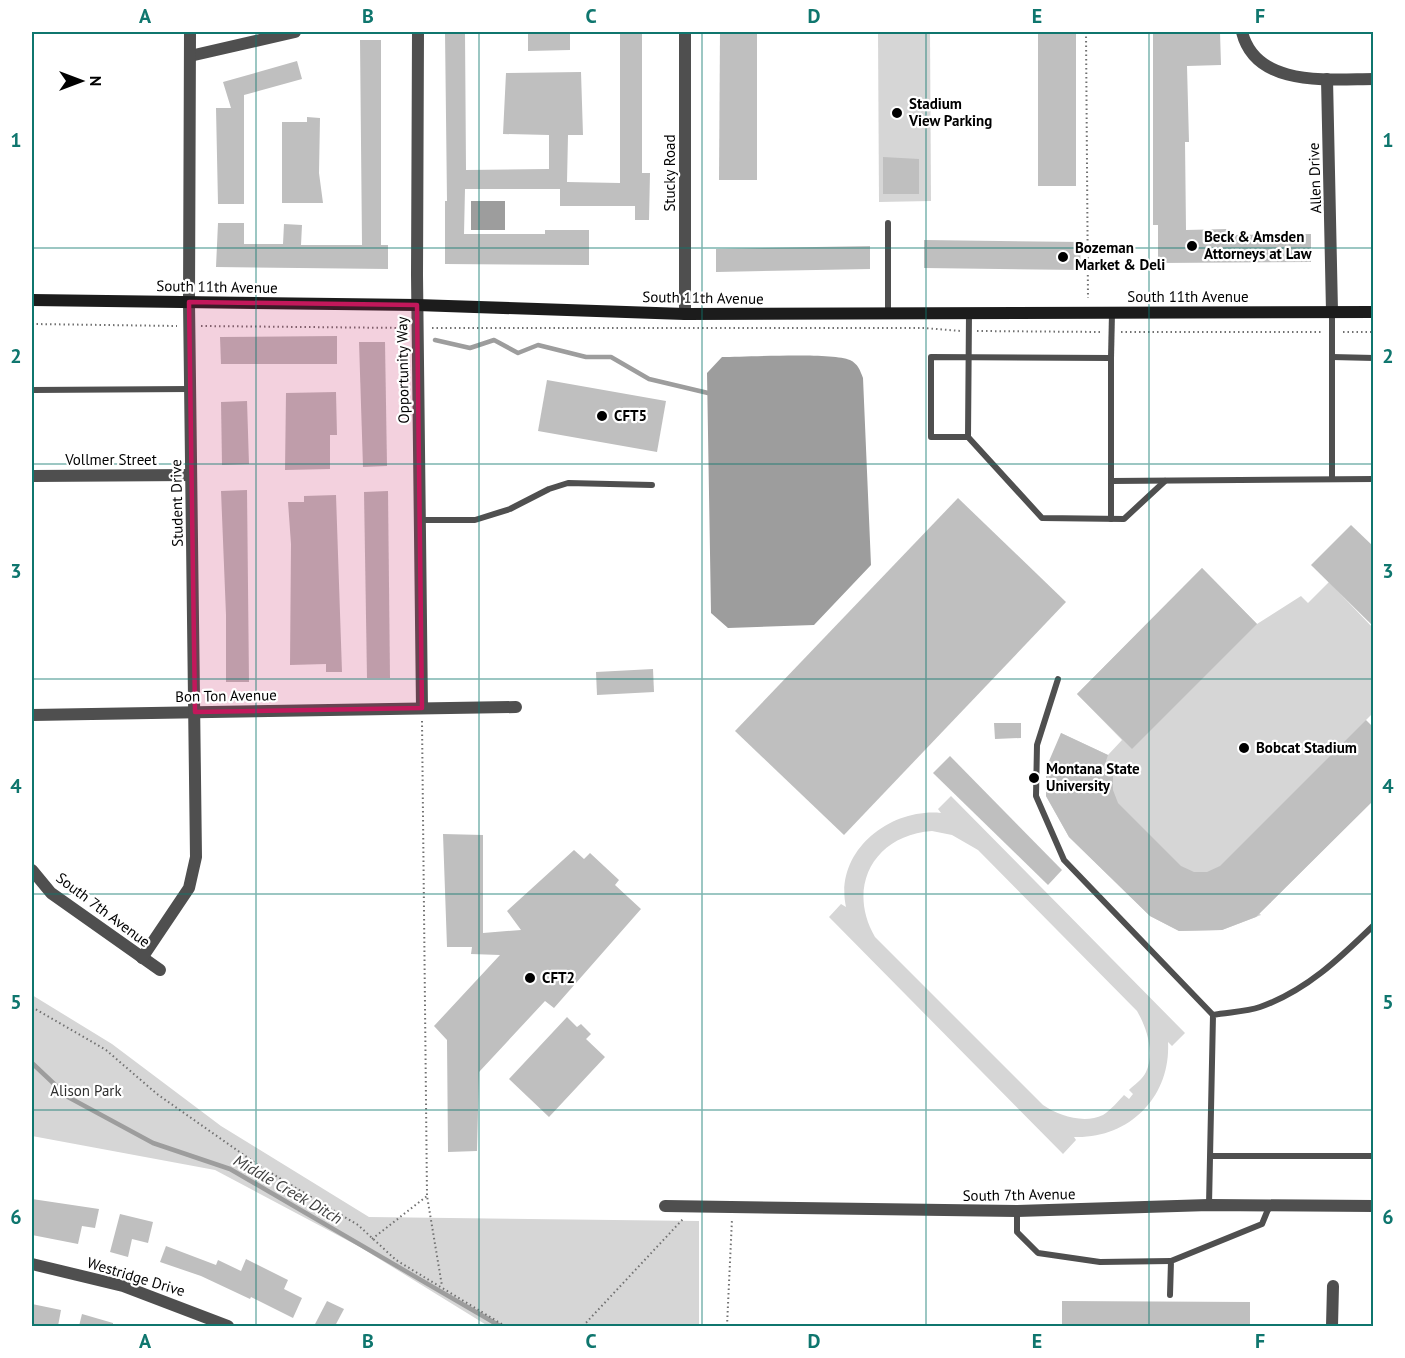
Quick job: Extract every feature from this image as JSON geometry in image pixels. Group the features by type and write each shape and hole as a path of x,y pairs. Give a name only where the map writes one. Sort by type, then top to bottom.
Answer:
{"street":[{"name":"Student Drive","path":"142,958 181,904 194,874 195,712 189,302 190,32"},
{"path":"190,56 295,32"},
{"name":"Opportunity Way","path":"418,32 417,328 422,708"},
{"name":"Stucky Road","path":"684,32 685,314"},
{"path":"1242,32 1252,53 1270,68 1284,75 1327,79 1374,79"},
{"name":"Allen Drive","path":"1327,79 1332,311"},
{"name":"South 11th Avenue","path":"32,300 417,305 685,314 1374,312"},
{"name":"Vollmer Street","path":"32,476 191,475"},
{"name":"Bon Ton Avenue","path":"32,715 516,707"},
{"name":"South 7th Avenue","path":"32,870 51,893 160,970"},
{"name":"South 7th Avenue","path":"665,1206 1017,1211 1209,1205 1374,1206"},
{"name":"Westridge Drive","path":"32,1264 123,1286 228,1326"},
{"path":"1332,1326 1333,1286"}],"lane":[{"path":"888,223 888,314"},
{"path":"1332,311 1332,479"},
{"path":"1111,519 1112,312"},
{"path":"969,313 968,437 1042,518 1124,519 1165,481"},
{"path":"968,437 931,437 931,357 1111,358"},
{"path":"1332,357 1374,358"},
{"path":"32,390 190,389"},
{"path":"1111,481 1374,479"},
{"path":"419,520 475,520 510,509 549,489 568,483 652,485"},
{"path":"1058,679 1037,745 1036,796 1064,860 1214,1015 1209,1205"},
{"path":"1214,1015 1259,1007 1293,992 1334,964 1374,925"},
{"path":"1211,1156 1374,1155"},
{"path":"1017,1211 1017,1232 1038,1253 1100,1262 1171,1261 1262,1224 1269,1207"},
{"path":"1170,1296 1171,1261"}],"path":[{"path":"1086,32 1088,331"},
{"path":"32,324 1374,332"},
{"path":"422,708 425,756 427,1196 442,1286"},
{"path":"32,1007 106,1050 176,1107 261,1167 357,1225 396,1260 505,1326"},
{"path":"372,1239 427,1196"},
{"path":"583,1326 695,1206"},
{"path":"727,1326 730,1241 734,1207"}],"highlighted area":[{"path":"189,302 417,305 422,708 195,712"}],"green space":[{"path":"878,32 930,32 931,201 879,202"},
{"name":"Bobcat Stadium","path":"1202,568 1257,624 1301,596 1308,603 1329,582 1373,628 1373,713 1366,720 1373,800 1270,903 1240,873 1230,882 1261,915 1222,930 1179,931 1150,916 1069,837 1046,796 1061,733 1108,755 1122,740 1077,694"},
{"path":"951,796 1185,1033 1172,1046 1168,1042 1167,1062 1162,1080 1154,1097 1143,1111 1112,1131 1094,1136 1074,1137 1076,1140 1063,1154 829,917 841,904 846,907 845,887 848,868 857,852 870,837 885,826 903,818 921,813 941,813 938,809","holes":["932,831 952,835 978,850 1137,1011 1141,1018 1150,1049 1149,1065 1141,1079 1129,1090 1133,1094 1129,1099 1124,1095 1103,1115 1088,1119 1072,1118 1043,1105 875,937 867,918 864,900 865,883 871,867 881,853 895,842 912,835"]},
{"name":"Alison Park","path":"32,995 112,1044 221,1126 369,1217 699,1221 699,1326 488,1326 360,1247 215,1170 32,1136"}],"shaded area":[{"path":"471,201 505,201 505,230 471,230"},
{"path":"825,356 840,358 855,363 863,378 871,565 814,625 728,628 711,613 707,373 722,357"}],"building":[{"path":"445,32 465,32 466,170 549,169 549,135 503,134 506,73 581,72 583,135 568,135 567,182 620,183 620,32 642,32 642,173 650,173 649,220 635,220 635,206 560,206 560,189 465,189 464,234 545,234 545,230 589,230 589,265 445,264 445,201 447,201"},
{"path":"528,32 570,32 570,50 528,51"},
{"path":"720,32 757,32 757,180 719,180"},
{"path":"1038,32 1076,32 1076,186 1038,186"},
{"path":"1153,32 1220,32 1221,65 1187,66 1189,142 1185,142 1186,230 1227,229 1227,235 1311,234 1311,262 1158,263 1158,225 1153,225"},
{"path":"360,40 381,40 381,245 388,245 388,269 216,267 218,223 244,223 244,244 283,244 284,224 302,225 301,245 362,245"},
{"path":"297,61 302,79 244,95 244,204 218,204 216,108 231,108 223,82"},
{"path":"307,117 320,118 319,173 323,203 282,203 282,122 307,122"},
{"path":"883,157 919,159 919,194 883,194"},
{"path":"924,240 1081,242 1080,270 924,268"},
{"path":"870,246 870,269 716,272 716,249"},
{"path":"337,336 337,364 221,364 220,337"},
{"path":"359,342 385,342 387,466 363,467"},
{"name":"CFT5","path":"547,380 666,401 657,452 538,431"},
{"path":"336,392 337,435 330,435 330,469 285,470 286,393"},
{"path":"247,401 249,464 222,465 221,402"},
{"path":"247,490 249,682 226,682 221,491"},
{"path":"388,491 390,678 367,678 364,492"},
{"path":"336,495 342,672 326,672 326,664 290,665 291,544 288,502 304,502 304,496"},
{"path":"958,498 1066,602 844,835 735,731"},
{"path":"1351,525 1374,547 1374,627 1311,565"},
{"path":"1202,568 1257,624 1132,749 1077,694"},
{"path":"653,669 654,692 597,695 596,672"},
{"path":"1366,720 1374,728 1374,800 1256,917 1222,930 1179,931 1150,916 1069,837 1046,796 1046,768 1061,733 1108,755 1102,773 1113,774 1113,790 1118,803 1181,866 1194,872 1207,872 1220,866"},
{"path":"994,723 1021,723 1021,738 995,739"},
{"path":"950,756 1062,870 1048,885 933,773"},
{"name":"CFT2","path":"443,834 483,835 483,933 521,930 507,911 574,850 584,859 590,853 619,880 615,885 641,909 554,1008 545,1001 479,1072 477,1151 448,1152 447,1040 434,1026 500,955 471,954 472,947 447,947"},
{"path":"567,1017 577,1027 581,1024 591,1034 586,1039 605,1057 549,1117 509,1079"},
{"path":"32,1199 99,1209 95,1228 82,1226 78,1244 32,1235"},
{"path":"120,1214 153,1222 148,1243 132,1239 128,1257 110,1252"},
{"path":"166,1246 216,1265 218,1260 241,1271 246,1259 288,1280 284,1289 302,1298 293,1318 251,1297 250,1299 201,1276 160,1262"},
{"path":"327,1301 344,1309 335,1326 314,1326"},
{"path":"1062,1301 1250,1302 1250,1326 1062,1326"},
{"path":"32,1304 61,1310 58,1326 32,1325"},
{"path":"82,1314 113,1323 113,1326 79,1326"}],"waterway":[{"path":"435,340 470,348 494,340 518,353 538,345 586,357 611,357 649,379 708,393"},
{"name":"Middle Creek Ditch","path":"32,1063 68,1097 153,1143 230,1169 500,1326"}],"place":[{"name":"Stadium View Parking","path":"897,113"},
{"name":"Beck & Amsden Attorneys at Law","path":"1192,246"},
{"name":"Bozeman Market & Deli","path":"1063,257"},
{"name":"CFT5","path":"602,416"},
{"name":"Bobcat Stadium","path":"1244,748"},
{"name":"Montana State University","path":"1034,778"},
{"name":"CFT2","path":"530,978"}]}
